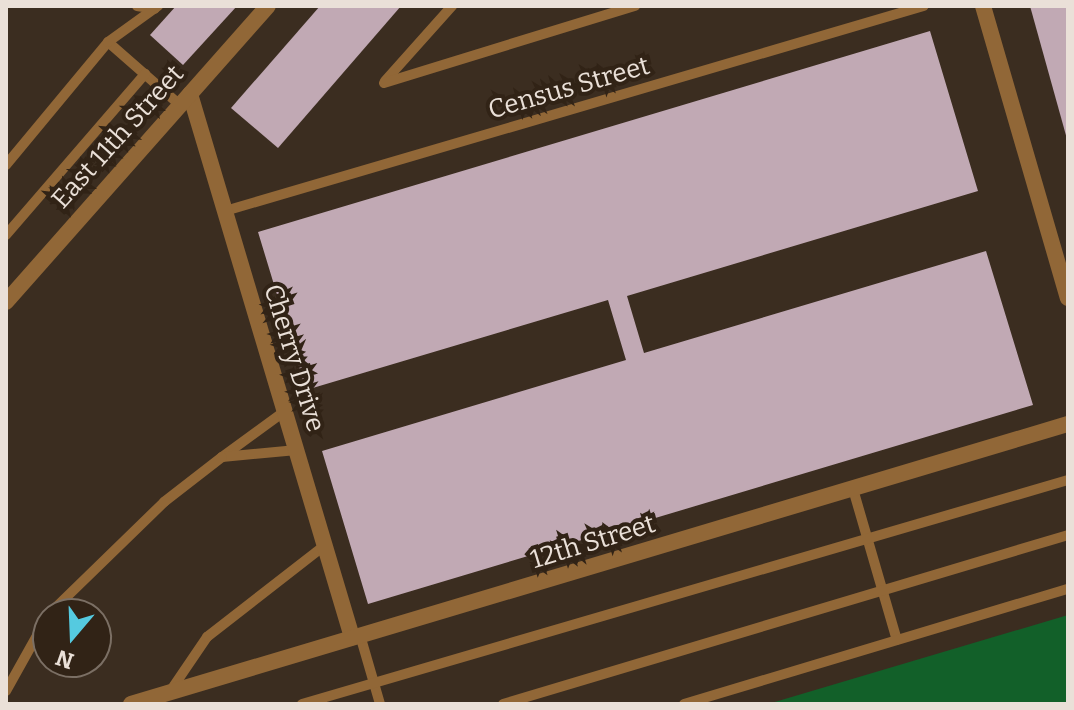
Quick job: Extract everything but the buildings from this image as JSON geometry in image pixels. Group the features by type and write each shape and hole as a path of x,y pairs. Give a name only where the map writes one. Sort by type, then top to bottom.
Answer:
{"street":[{"name":"East 11th Street","path":"6,302 268,6"},
{"path":"983,6 1068,298"},
{"name":"Cherry Drive","path":"185,99 225,211 325,545 356,636"},
{"name":"12th Street","path":"131,704 1068,424"}],"lane":[{"path":"137,6 156,7"},
{"path":"452,6 384,83 635,6"},
{"name":"Census Street","path":"225,211 924,6"},
{"path":"6,165 108,42 156,7"},
{"path":"108,42 158,85 185,99"},
{"path":"6,235 145,74"},
{"path":"66,598 164,502 285,411"},
{"path":"222,457 297,450"},
{"path":"302,704 1068,480"},
{"path":"853,489 897,640"},
{"path":"503,704 1068,535"},
{"path":"169,693 207,637 325,545"},
{"path":"684,704 1068,589"},
{"path":"356,636 380,704"},
{"path":"6,691 32,645"}],"green space":[{"path":"1068,615 1068,704 768,704"}]}
